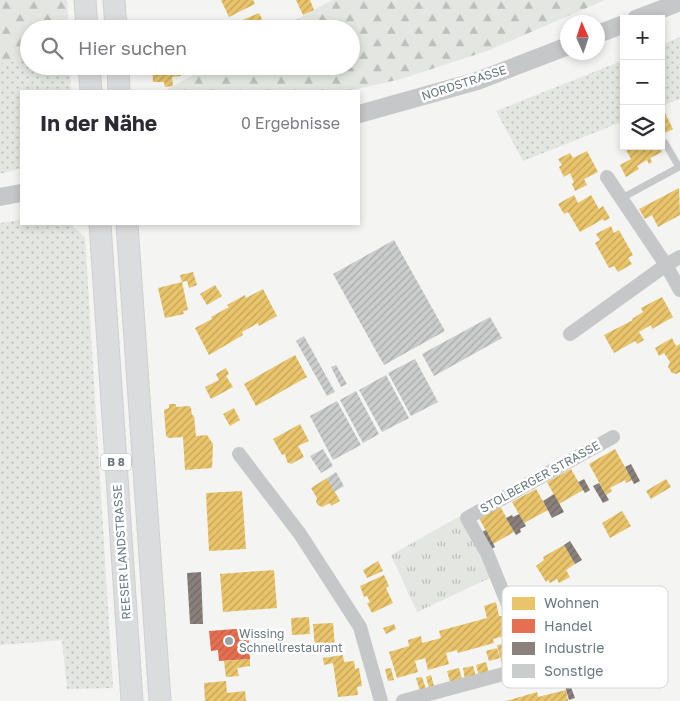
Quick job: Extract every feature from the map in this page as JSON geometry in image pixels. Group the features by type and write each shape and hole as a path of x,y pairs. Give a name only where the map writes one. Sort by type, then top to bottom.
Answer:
{"main road":[{"path":"85,0 86,20"},
{"path":"114,0 115,20"},
{"path":"90,75 91,90"},
{"path":"118,75 119,90"},
{"name":"REESER LANDSTRASSE","path":"100,225 132,701"},
{"name":"B 8","path":"127,225 160,701"}],"street":[{"path":"646,15 680,2"},
{"path":"605,31 620,26"},
{"name":"NORDSTRASSE","path":"360,114 477,81 560,49"},
{"path":"607,177 666,265 680,290"},
{"path":"0,197 20,193"},
{"path":"570,334 680,257"},
{"name":"STOLBERGER STRASSE","path":"502,590 487,553 467,518 613,437"},
{"path":"239,454 300,534 360,626 381,701"},
{"name":"STOLBERGER STRASSE","path":"402,701 502,674"}],"lane":[{"path":"622,198 679,168 665,143"}],"green space":[{"path":"0,0 67,0 68,20 20,20 20,61 0,63"},
{"path":"332,0 605,0 570,15 560,15 560,19 487,51 401,79 352,90 166,90 193,75 360,75 360,20 296,20"},
{"path":"680,37 680,99 665,105 665,60 665,43"},
{"path":"20,61 20,75 70,75 71,90 20,90 20,168 0,174 0,63"},
{"path":"620,62 620,123 523,161 496,111"},
{"path":"20,220 20,225 71,225 85,237 113,688 67,689 62,640 0,645 0,223"},
{"path":"460,516 489,568 492,577 417,612 391,555"}],"building: Wohnen":[{"path":"221,0 253,0 255,4 229,17"},
{"path":"296,0 310,0 314,10 303,15"},
{"path":"259,13 262,20 243,20"},
{"path":"153,75 181,75 172,77 173,86 165,87 164,82 153,82"},
{"path":"665,113 673,129 665,133"},
{"path":"626,150 661,150 662,152 650,158 652,162 649,164 647,160 637,166 639,169 626,177 620,165 631,159"},
{"path":"587,151 598,172 584,179 587,185 575,191 570,173 564,177 559,167 562,165 558,159 570,153 573,158"},
{"path":"679,188 680,215 658,227 652,215 645,219 639,209"},
{"path":"574,195 578,203 591,195 599,209 603,206 610,218 604,221 603,219 580,232 568,212 564,214 558,204"},
{"path":"611,226 614,233 619,230 633,255 628,258 632,264 618,272 614,266 609,268 595,243 600,240 596,234"},
{"path":"193,272 197,285 189,288 187,281 182,282 180,275"},
{"path":"182,282 188,310 183,311 184,314 165,318 158,288"},
{"path":"215,285 222,296 207,305 200,294"},
{"path":"263,289 277,316 259,326 258,323 242,332 243,335 209,355 195,328 229,307 227,305 245,295 246,298"},
{"path":"662,297 673,317 652,329 651,325 639,332 644,340 637,344 635,341 614,353 604,335 633,320 643,312 641,308"},
{"path":"672,338 676,346 680,344 680,372 676,374 672,373 668,367 670,362 664,353 659,356 655,348"},
{"path":"295,355 307,377 256,406 244,384"},
{"path":"226,368 229,374 226,376 233,387 211,399 205,387 219,380 216,374"},
{"path":"169,404 176,404 176,407 189,406 191,408 192,415 194,416 196,436 207,435 213,444 212,468 185,470 183,437 169,438 166,436 164,410 169,408"},
{"path":"234,408 240,420 230,426 223,414"},
{"path":"300,424 309,441 298,446 304,457 291,464 287,462 285,454 282,455 273,439"},
{"path":"615,449 632,480 626,483 625,480 610,488 612,491 606,495 589,464"},
{"path":"571,469 583,490 559,504 547,482"},
{"path":"327,478 340,501 331,506 330,503 322,507 316,502 317,498 311,488"},
{"path":"666,479 671,487 651,499 646,491"},
{"path":"536,489 548,510 524,523 512,502"},
{"path":"242,491 246,549 209,551 206,493"},
{"path":"500,506 514,532 493,544 479,518"},
{"path":"622,511 631,526 610,538 602,523"},
{"path":"564,545 575,564 566,570 570,577 559,583 557,579 550,583 548,580 546,582 536,566 544,560 543,557"},
{"path":"378,561 383,571 367,578 363,570"},
{"path":"274,570 277,608 223,612 220,574"},
{"path":"384,575 389,586 386,588 393,603 372,613 367,603 370,602 367,596 364,597 360,586"},
{"path":"496,602 499,616 502,616 502,637 493,639 494,643 458,653 457,650 446,653 449,664 428,670 425,658 415,661 418,672 397,678 389,652 409,646 408,640 421,636 422,643 441,638 439,631 487,618 484,606"},
{"path":"309,617 310,634 292,635 291,618"},
{"path":"333,623 335,647 315,649 313,624"},
{"path":"394,624 396,629 386,634 383,628"},
{"path":"502,644 502,664 497,645"},
{"path":"497,648 500,658 489,661 486,651"},
{"path":"343,655 344,662 354,661 355,669 359,668 362,686 357,687 358,695 338,697 333,663 324,665 323,658"},
{"path":"250,659 250,666 237,668 239,676 226,677 224,661"},
{"path":"486,662 489,673 479,676 476,665"},
{"path":"473,666 476,677 465,679 463,668"},
{"path":"391,668 394,680 388,681 385,669"},
{"path":"459,668 462,679 450,682 447,671"},
{"path":"431,675 434,686 429,688 426,677"},
{"path":"422,677 426,689 420,691 416,678"},
{"path":"226,681 227,693 245,691 246,701 205,701 204,683"},
{"path":"566,690 568,701 506,701 537,692 538,697"}],"building: Handel":[{"name":"Wissing Schnellrestaurant","path":"248,628 250,659 219,661 218,650 211,651 209,631"}],"building: Industrie":[{"path":"631,464 640,481 634,484 625,467"},
{"path":"584,479 590,490 585,493 578,482"},
{"path":"599,483 609,500 603,503 593,486"},
{"path":"554,494 564,512 552,518 543,501"},
{"path":"519,514 526,526 520,529 521,532 516,535 506,518"},
{"path":"486,530 495,547 490,550 480,533"},
{"path":"570,541 582,560 575,564 564,545"},
{"path":"201,572 203,624 190,624 187,573"},
{"path":"565,688 571,688 575,698 569,700"}],"building: Sonstige":[{"path":"394,240 445,331 384,365 333,274"},
{"path":"490,317 502,338 434,376 422,354"},
{"path":"304,336 335,392 327,396 296,341"},
{"path":"415,359 438,402 411,416 388,373"},
{"path":"336,365 347,384 341,387 331,367"},
{"path":"386,375 409,418 382,432 359,390"},
{"path":"356,391 379,434 363,443 340,400"},
{"path":"337,401 361,445 333,460 310,416"},
{"path":"323,449 333,466 321,473 310,456"},
{"path":"336,472 344,486 334,492 327,478"}],"place":[{"name":"Wissing Schnellrestaurant","path":"229,641"}]}
